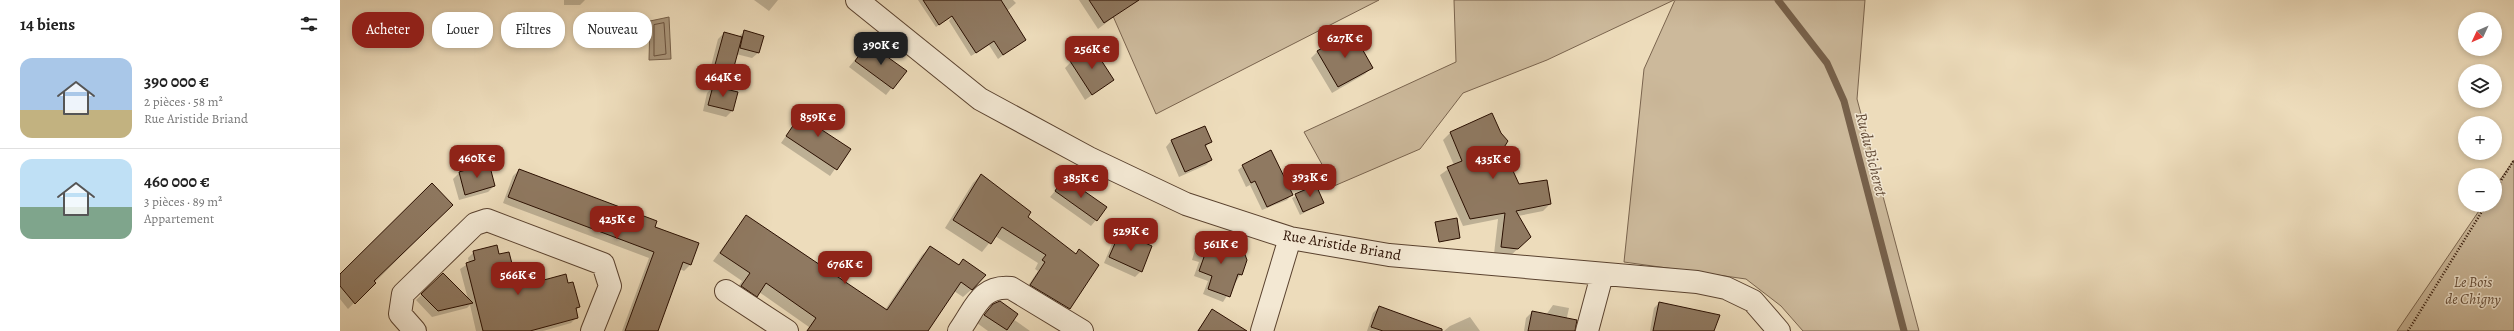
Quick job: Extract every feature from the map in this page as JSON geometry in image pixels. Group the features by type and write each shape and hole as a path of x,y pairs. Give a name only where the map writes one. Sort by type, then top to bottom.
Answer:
{"street":[{"name":"Rue Aristide Briand","path":"857,0 980,99 1088,158 1186,204 1290,238 1389,255 1602,275 1697,282 1726,288 1753,301 1779,331"},
{"path":"415,331 400,314 403,294 475,224 487,220 603,264 610,286 592,331"},
{"path":"1262,331 1290,238"},
{"path":"1587,331 1602,275"},
{"path":"959,331 986,291 998,287 1011,288 1082,331"},
{"path":"726,291 787,331"}],"path":[{"path":"2502,180 2514,160"},
{"path":"2408,331 2482,212"}],"green space":[{"path":"1118,0 1379,0 1156,114 1109,7"},
{"path":"1454,0 1674,0 1547,60 1463,93 1420,149 1334,186 1304,132 1456,62"},
{"path":"1675,0 1865,0 1857,99 1919,331 1803,331 1781,306 1746,279 1624,262 1644,69"},
{"name":"Le Bois de Chigny","path":"2514,160 2514,331 2397,331 2478,212 2502,212 2502,177"}],"water":[{"path":"669,17 671,59 649,60 649,48 652,48 652,21"}],"building":[{"path":"923,0 1001,0 1026,40 1003,55 994,41 976,53 952,16 939,25"},
{"path":"1089,0 1139,0 1104,23"},
{"path":"744,30 764,36 759,53 740,48"},
{"path":"1352,31 1373,68 1338,87 1317,51"},
{"path":"724,32 742,37 731,78 713,72"},
{"path":"868,43 907,71 893,89 855,61"},
{"path":"1092,46 1114,80 1092,95 1070,61"},
{"path":"713,86 738,92 733,111 708,105"},
{"path":"807,105 829,119 822,130 851,149 837,170 786,136"},
{"path":"1492,113 1501,133 1508,141 1503,149 1519,184 1547,180 1551,204 1516,211 1531,237 1518,249 1501,247 1505,213 1470,219 1447,167 1462,161 1450,132"},
{"path":"1205,126 1212,142 1205,145 1212,160 1185,172 1171,140"},
{"path":"1271,150 1293,195 1267,207 1255,181 1251,183 1242,165"},
{"path":"489,163 495,186 465,195 459,172"},
{"path":"519,169 657,221 655,227 699,243 691,265 683,262 658,331 625,331 654,252 508,197"},
{"path":"981,174 1031,212 1028,217 1076,254 1079,249 1099,265 1070,309 1030,285 1045,262 1042,260 1046,255 1002,227 991,244 953,220"},
{"path":"1064,177 1107,207 1097,221 1055,191"},
{"path":"432,183 453,205 374,281 376,283 355,304 340,286 340,274"},
{"path":"1316,185 1324,203 1303,212 1295,194"},
{"path":"746,215 887,310 930,246 959,265 963,259 986,275 972,290 961,282 928,331 807,331 816,318 766,283 757,297 741,286 750,273 720,253"},
{"path":"1457,218 1460,238 1439,242 1435,222"},
{"path":"1120,232 1152,246 1142,272 1109,257"},
{"path":"1202,237 1244,252 1247,260 1242,275 1238,274 1230,297 1208,289 1212,276 1199,271 1204,257 1197,254"},
{"path":"497,245 499,254 509,252 518,287 566,274 568,283 573,282 580,307 576,308 578,318 530,331 483,331 466,263 475,260 473,251"},
{"path":"443,273 473,303 438,311 421,294"},
{"path":"1000,301 1018,314 1007,330 984,315 993,304"},
{"path":"1659,302 1720,315 1714,331 1653,331"},
{"path":"1379,306 1442,329 1442,331 1383,331 1371,327"},
{"path":"1212,309 1247,331 1198,331"},
{"path":"1532,311 1577,320 1575,331 1528,331"}],"waterway":[{"name":"Ru du Bicheret","path":"1778,0 1827,63 1844,101 1904,331"}]}
